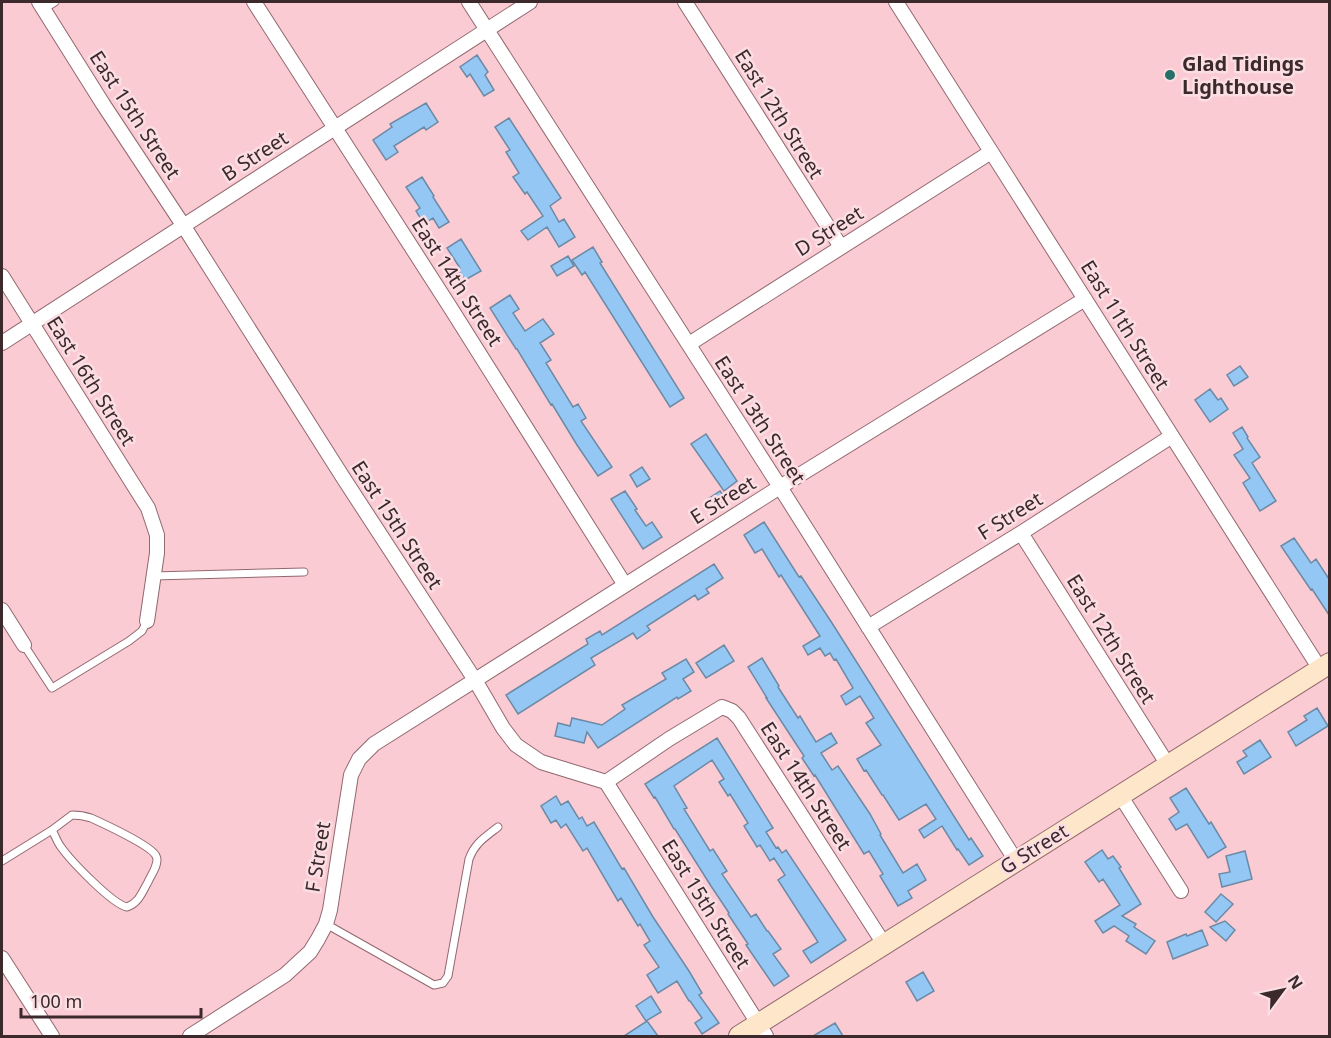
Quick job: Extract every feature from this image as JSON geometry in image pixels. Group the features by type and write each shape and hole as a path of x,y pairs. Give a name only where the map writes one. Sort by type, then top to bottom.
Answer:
{"main road":[{"name":"G Street","path":"739,1036 762,1030 884,944 1325,666"}],"street":[{"name":"East 14th Street","path":"254,2 625,585"},
{"name":"East 13th Street","path":"469,2 689,344 1016,861"},
{"name":"B Street","path":"2,343 530,2"},
{"name":"East 12th Street","path":"685,2 840,247"},
{"name":"East 11th Street","path":"896,2 1172,436 1325,666"},
{"name":"East 15th Street","path":"46,4 103,104 475,680 503,728 516,745 541,762 606,782 762,1030"},
{"name":"D Street","path":"689,344 991,152"},
{"name":"East 16th Street","path":"2,276 148,508 157,535 157,553 147,621"},
{"name":"E Street","path":"475,680 780,487 1085,299"},
{"name":"F Street","path":"868,627 1021,533 1172,436"},
{"name":"East 12th Street","path":"1021,533 1168,765"},
{"path":"2,610 24,645"},
{"name":"F Street","path":"190,1036 285,975 310,952 326,924 330,910 351,776 359,759 374,744 475,680"},
{"name":"East 14th Street","path":"606,782 669,739 722,707 732,711 739,718 884,944"},
{"path":"1120,795 1181,891"},
{"path":"2,958 52,1036"}],"lane":[{"path":"153,576 304,572"},
{"path":"24,645 52,688 129,641 142,631 147,621"},
{"path":"2,861 72,815 90,818 146,846 156,854 158,860 154,871 138,900 127,907 117,903 92,882 61,847 52,830"},
{"path":"326,924 434,985 442,983 448,976 469,860 477,843 498,827"}],"building":[{"path":"477,55 488,72 485,75 494,90 484,96 470,74 467,77 460,67"},
{"path":"426,103 438,122 426,130 424,127 394,146 398,152 386,160 373,140 392,127 390,124"},
{"path":"509,118 561,198 550,206 559,222 564,219 575,237 559,247 547,227 528,240 521,231 543,216 527,192 525,194 513,177 519,173 506,152 510,150 495,127"},
{"path":"422,177 449,222 439,228 433,218 424,224 416,211 420,208 406,187"},
{"path":"461,239 481,271 465,280 447,248"},
{"path":"593,247 602,262 600,263 684,398 670,407 585,272 582,275 572,260"},
{"path":"568,256 574,266 557,276 551,266"},
{"path":"510,295 519,309 513,313 525,331 543,319 554,334 540,343 551,360 546,363 573,407 578,404 586,418 581,421 612,467 598,476 490,308"},
{"path":"1240,366 1248,377 1234,386 1227,375"},
{"path":"1210,389 1218,400 1221,398 1228,409 1210,422 1195,400"},
{"path":"1242,427 1260,457 1252,463 1276,501 1260,511 1243,483 1250,478 1234,455 1243,449 1233,433"},
{"path":"706,434 737,481 724,491 691,444"},
{"path":"642,467 650,479 637,487 630,475"},
{"path":"625,491 646,526 652,522 662,537 643,549 611,499"},
{"path":"720,491 726,499 714,507 708,499"},
{"path":"764,522 832,623 969,840 971,838 983,856 969,865 942,826 924,838 919,830 936,819 926,804 899,820 866,770 864,771 857,759 881,745 866,723 874,718 860,696 846,705 841,696 853,688 830,653 825,656 820,648 808,655 803,646 820,636 762,549 755,553 744,535"},
{"path":"1294,538 1311,563 1316,559 1329,579 1329,615 1281,546"},
{"path":"714,564 723,578 706,589 709,593 698,600 695,595 647,626 650,630 637,639 633,633 591,658 595,665 518,714 506,695 588,644 586,639 600,631 602,635"},
{"path":"724,645 734,661 706,678 696,663"},
{"path":"762,658 778,687 816,742 831,733 837,743 821,753 832,770 838,766 870,814 903,873 917,864 926,880 908,891 912,898 898,906 880,876 883,874 869,851 864,854 802,758 804,756 748,667"},
{"path":"686,659 694,672 683,679 691,691 678,699 677,697 598,748 587,732 584,743 555,736 558,723 570,726 572,718 602,725 625,709 622,705 666,679 662,673"},
{"path":"1317,708 1328,726 1296,746 1288,732 1307,720 1304,716"},
{"path":"717,738 773,828 766,832 776,848 778,847 782,853 786,850 846,940 811,963 803,951 818,942 778,880 785,875 774,858 770,861 760,845 757,847 744,826 748,823 730,794 728,796 719,782 724,779 712,760 674,786 687,808 684,809 710,851 713,849 727,871 722,874 751,917 756,914 781,949 773,954 789,976 774,986 645,784"},
{"path":"1260,740 1271,757 1244,774 1237,762 1247,756 1243,751"},
{"path":"1186,788 1226,847 1208,858 1187,824 1176,830 1169,819 1179,812 1170,798"},
{"path":"556,796 561,805 568,801 579,819 582,817 587,826 594,822 689,971 702,993 699,995 719,1023 702,1034 695,1023 702,1018 677,981 658,993 647,975 659,967 644,945 650,941 640,924 638,926 621,898 618,901 587,848 583,851 566,824 561,828 556,820 551,823 541,806"},
{"path":"1102,850 1108,859 1113,856 1121,867 1119,868 1141,904 1122,916 1136,924 1134,927 1155,941 1146,954 1126,941 1129,936 1114,926 1103,933 1095,921 1120,905 1103,879 1099,882 1085,862"},
{"path":"1245,851 1252,879 1222,887 1219,874 1230,872 1226,856"},
{"path":"1221,894 1233,904 1216,922 1205,912"},
{"path":"1225,921 1235,930 1226,941 1210,927"},
{"path":"1202,930 1208,945 1173,959 1167,942"},
{"path":"923,972 934,991 917,1001 906,982"},
{"path":"651,996 661,1012 646,1021 636,1006"},
{"path":"647,1021 658,1036 624,1036"},
{"path":"835,1023 843,1036 813,1036"}],"place":[{"name":"Glad Tidings Lighthouse","path":"1170,75"}]}
